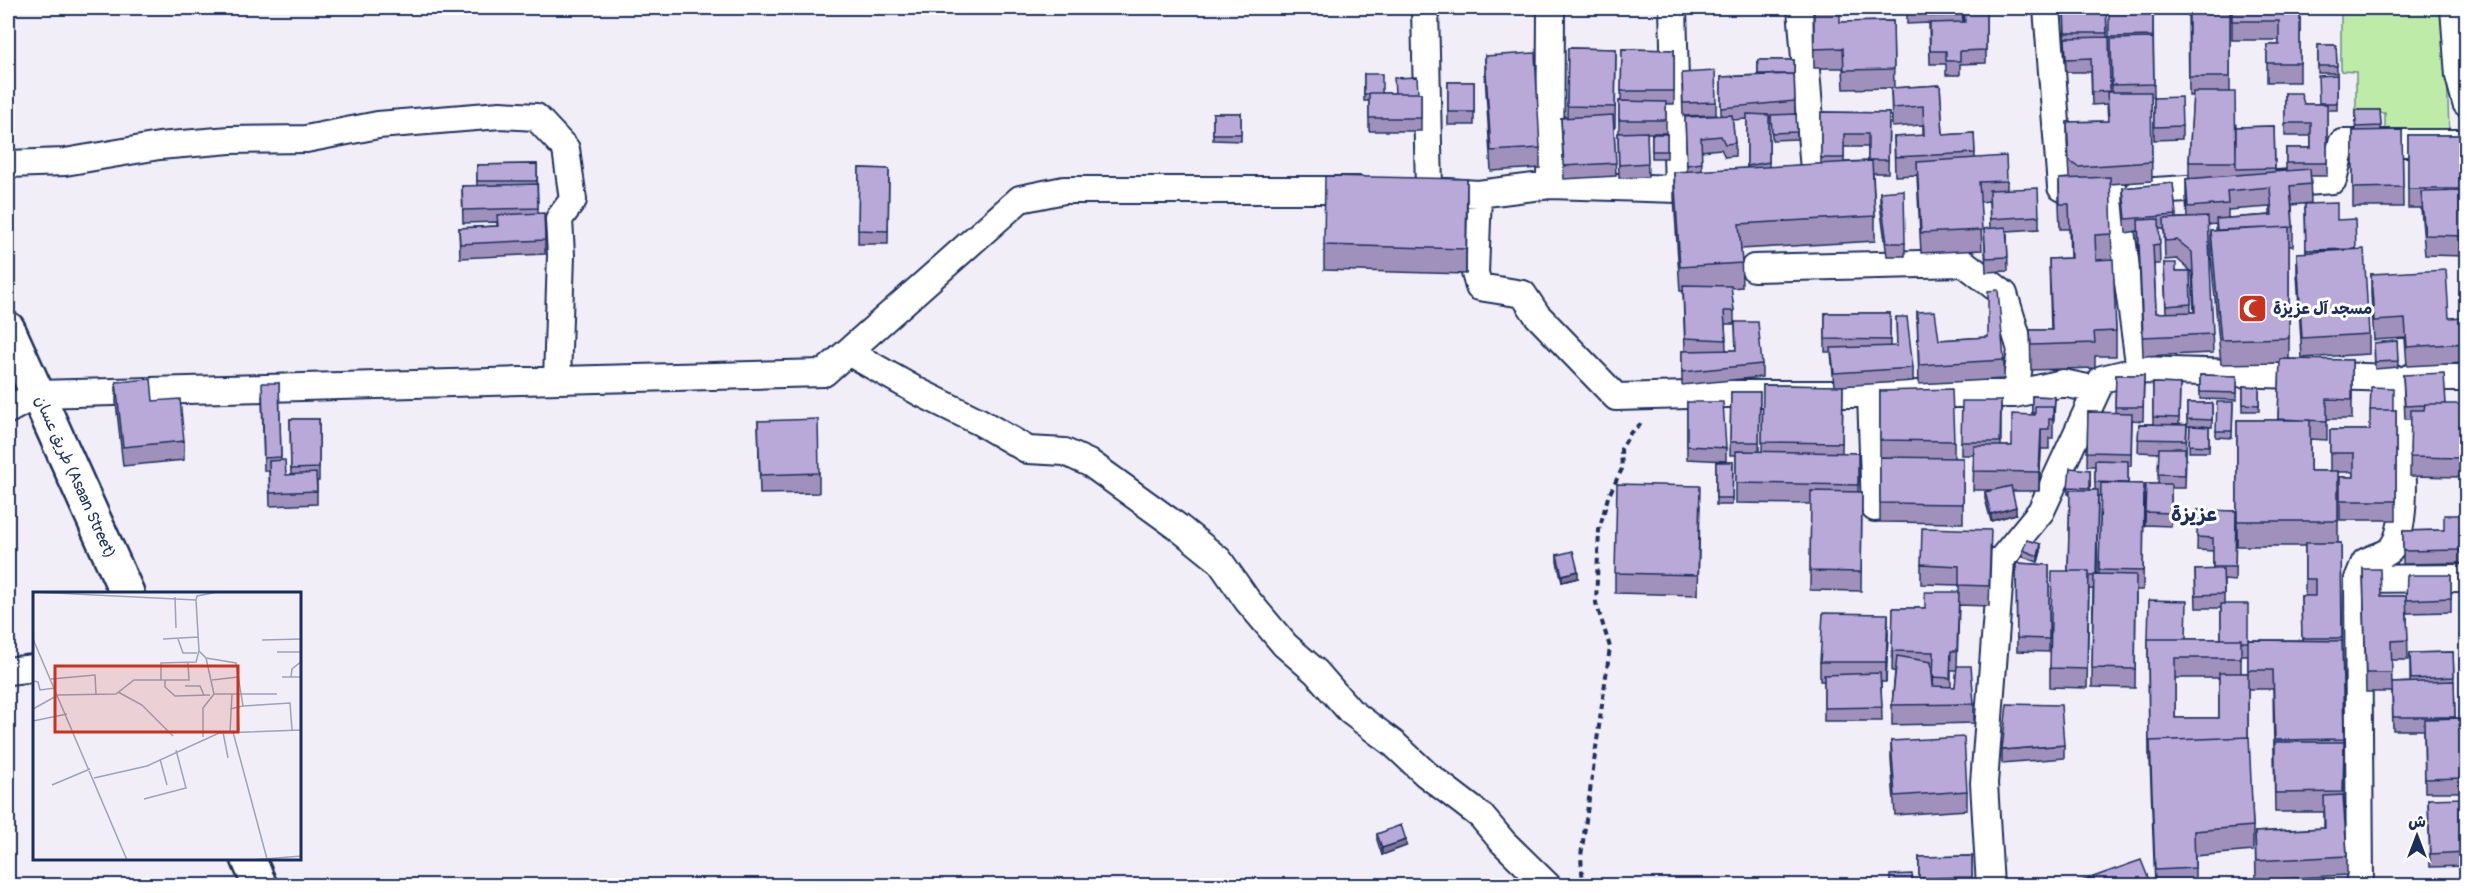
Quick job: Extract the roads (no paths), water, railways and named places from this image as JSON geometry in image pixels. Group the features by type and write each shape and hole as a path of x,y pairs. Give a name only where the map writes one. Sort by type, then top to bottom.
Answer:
{"street":[{"path":"1405,190 1425,8"},
{"path":"1550,185 1551,8"},
{"path":"1673,8 1678,189"},
{"path":"1780,185 1815,183 1802,8"},
{"path":"2047,8 2061,187 2078,196 2333,180 2342,143 2466,143"},
{"path":"2454,8 2458,76 2466,103"},
{"path":"8,164 65,162 159,146 218,141 306,139 378,124 500,115 536,117 566,149 573,200 560,219 561,255 556,380"},
{"path":"8,410 37,393 824,373 1020,199 1064,190 1405,190 1478,194 1550,185 1678,189 1735,187"},
{"path":"1478,194 1475,273 1479,287 1523,294 1537,315 1616,397 2015,393 2063,383 2097,390"},
{"path":"2116,194 2140,370"},
{"path":"1754,268 1964,263 2004,294 2021,350 2015,393"},
{"name":"طريق عسان (Asaan Street)","path":"8,329 127,592"},
{"path":"848,352 1028,450 1065,452 1091,464 1178,527 1219,560 1247,600 1285,645 1316,672 1350,711 1481,816 1503,842 1548,885"},
{"path":"1990,885 1984,783 2001,560 2041,511 2103,379 2140,370 2466,378"},
{"path":"2360,885 2358,579 2365,562 2390,550 2401,531 2402,437 2394,378"},
{"path":"1871,395 1875,508"},
{"path":"2358,579 2466,578"},
{"path":"8,671 33,668"},
{"path":"249,860 260,885"}],"place":[{"name":"مسجد آل عزيزة","path":"2252,309"}],"district":[{"name":"عزيزة","path":"2194,514"}]}
